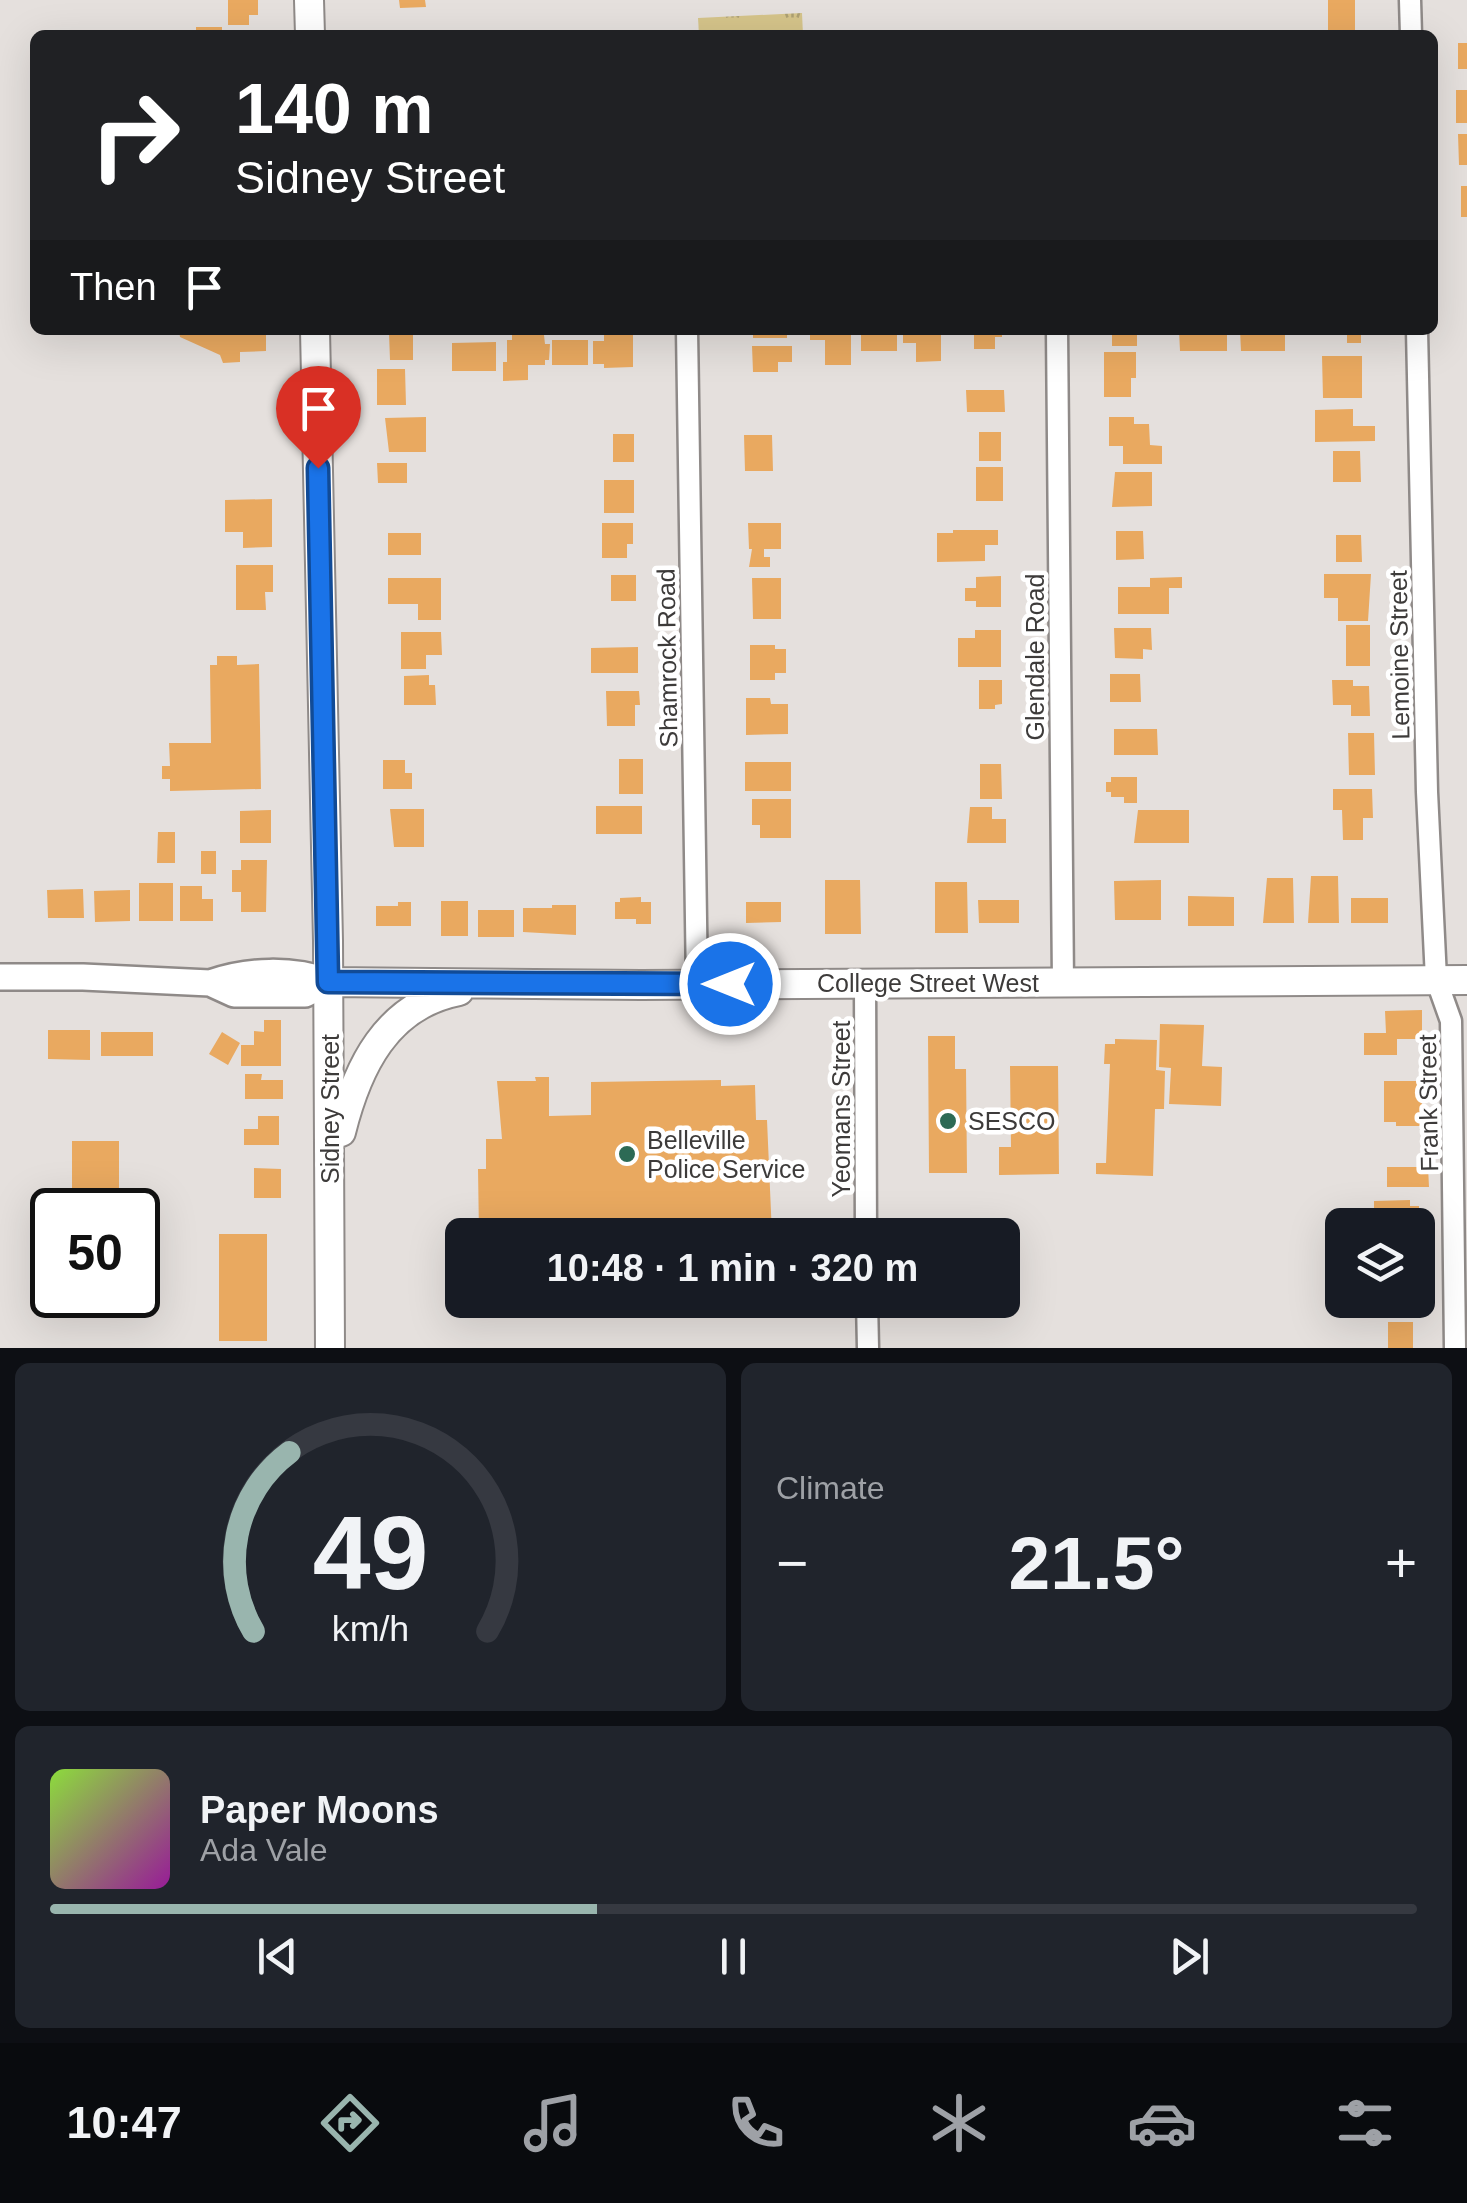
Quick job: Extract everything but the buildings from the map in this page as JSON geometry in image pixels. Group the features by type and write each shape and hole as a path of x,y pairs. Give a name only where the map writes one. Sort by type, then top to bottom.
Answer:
{"main road":[{"path":"309,0 310,30"},
{"name":"Sidney Street","path":"315,335 331,1170 330,1348"},
{"name":"College Street West","path":"328,982 1467,980"},
{"path":"331,1170 352,1088 372,1049 410,1012 444,994 490,984"}],"street":[{"path":"1410,0 1411,30"},
{"name":"Shamrock Road","path":"687,335 697,984"},
{"name":"Glendale Road","path":"1058,335 1063,983"},
{"name":"Lemoine Street","path":"1417,335 1426,792 1436,980"},
{"name":"College Street West","path":"0,977 210,983 234,974 305,973 328,982"},
{"name":"Frank Street","path":"1436,980 1451,1022 1455,1348"},
{"name":"Yeomans Street","path":"865,983 866,1218"},
{"path":"867,1318 868,1348"}],"green space":[{"path":"802,13 803,30 699,30 698,18"}],"place":[{"name":"SESCO","path":"948,1121"},
{"name":"Belleville Police Service","path":"627,1154"}],"route":[{"path":"318,468 328,982 730,984"}]}
